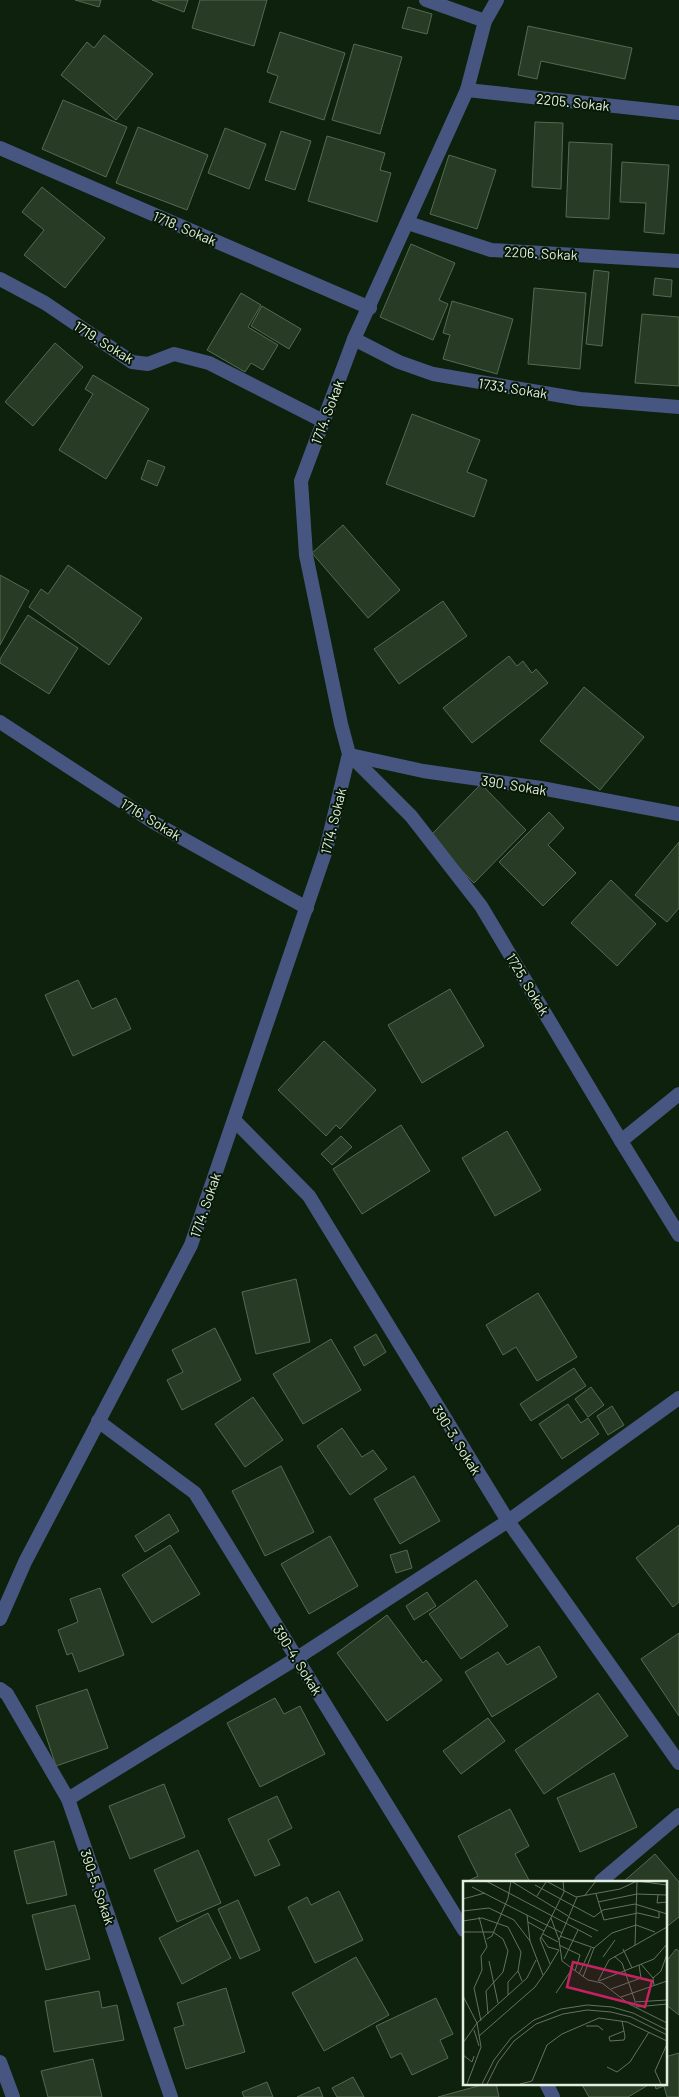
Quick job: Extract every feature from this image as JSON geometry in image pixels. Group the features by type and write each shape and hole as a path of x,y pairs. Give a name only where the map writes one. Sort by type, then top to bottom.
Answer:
{"street":[{"path":"426,0 485,21"},
{"name":"1714. Sokak","path":"0,1619 25,1562 191,1245 326,850 349,754 306,555 301,481 354,339 370,308 467,90 485,21 497,0"},
{"name":"2205. Sokak","path":"467,90 679,113"},
{"name":"1718. Sokak","path":"0,148 370,308"},
{"name":"2206. Sokak","path":"408,223 491,250 679,261"},
{"name":"1719. Sokak","path":"0,279 44,303 132,362 148,364 174,354 209,363 323,421"},
{"name":"1733. Sokak","path":"354,339 399,362 432,374 580,399 679,407"},
{"name":"1716. Sokak","path":"0,722 154,822 307,908"},
{"name":"390. Sokak","path":"349,754 423,771 541,788 679,814"},
{"name":"1725. Sokak","path":"349,754 411,816 481,906 679,1235"},
{"path":"621,1141 679,1094"},
{"name":"390-3. Sokak","path":"234,1120 309,1196 508,1521 679,1763"},
{"path":"68,1799 297,1658 508,1521 679,1398"},
{"name":"390-4. Sokak","path":"98,1421 195,1493 463,1928"},
{"name":"390-5. Sokak","path":"0,1689 7,1694 68,1799 171,2097"},
{"path":"602,1881 679,1815"},
{"path":"0,2062 13,2097"},
{"path":"546,2084 553,2097"}],"building":[{"path":"75,0 101,0 99,7"},
{"path":"152,0 188,0 184,12"},
{"path":"200,0 267,0 254,46 192,28"},
{"path":"408,7 432,14 427,34 402,28"},
{"path":"528,26 632,48 625,79 541,61 537,79 518,75"},
{"path":"280,32 345,53 324,120 269,102 278,76 267,72"},
{"path":"104,35 153,74 116,120 61,75 87,42 94,48"},
{"path":"354,44 402,57 380,134 332,120"},
{"path":"63,100 127,127 106,177 42,149"},
{"path":"535,122 563,123 561,189 532,187"},
{"path":"138,127 208,155 187,210 116,183"},
{"path":"225,128 266,144 249,189 208,173"},
{"path":"281,131 311,141 295,190 265,180"},
{"path":"327,136 385,153 380,170 391,173 377,222 308,201"},
{"path":"569,142 612,144 609,219 566,217"},
{"path":"449,155 496,170 477,229 430,214"},
{"path":"622,162 669,165 664,234 644,232 646,203 620,202"},
{"path":"42,187 105,238 65,288 24,255 44,230 22,212"},
{"path":"411,244 455,263 439,300 448,304 433,340 380,317"},
{"path":"594,270 609,272 602,346 586,344"},
{"path":"655,278 672,280 671,297 653,295"},
{"path":"534,288 586,293 580,369 528,364"},
{"path":"241,293 261,305 248,327 278,345 263,370 251,363 245,372 207,350"},
{"path":"452,301 513,319 497,374 443,359 450,335 443,333"},
{"path":"262,306 301,329 289,349 251,326"},
{"path":"642,314 679,317 679,386 635,383"},
{"path":"55,343 83,367 33,426 5,402"},
{"path":"93,375 149,409 106,479 59,450 93,394 85,389"},
{"path":"412,414 480,440 467,472 487,480 474,517 386,484"},
{"path":"148,460 165,467 157,486 141,479"},
{"path":"343,525 400,590 368,618 312,553"},
{"path":"68,565 142,618 109,665 29,607 41,589 48,594"},
{"path":"0,575 29,591 0,645"},
{"path":"443,601 467,636 399,684 374,649"},
{"path":"28,615 78,648 49,694 0,663 0,659"},
{"path":"509,656 517,666 523,661 532,673 536,669 548,683 472,743 443,708"},
{"path":"584,687 644,737 600,790 540,741"},
{"path":"481,784 526,830 474,883 429,837"},
{"path":"549,812 564,828 548,845 576,873 543,906 499,862"},
{"path":"679,842 679,908 667,922 635,895"},
{"path":"611,880 656,924 617,966 571,923"},
{"path":"78,980 92,1009 116,998 131,1029 73,1056 45,995"},
{"path":"450,989 484,1046 422,1083 388,1025"},
{"path":"324,1041 376,1090 340,1129 336,1125 326,1136 278,1090"},
{"path":"401,1125 430,1171 362,1214 333,1169"},
{"path":"507,1131 541,1190 495,1216 462,1158"},
{"path":"341,1136 352,1147 332,1165 321,1154"},
{"path":"296,1279 310,1342 256,1354 242,1292"},
{"path":"538,1293 577,1357 537,1381 516,1347 503,1355 486,1325"},
{"path":"215,1328 241,1380 182,1410 167,1380 183,1372 172,1350"},
{"path":"376,1334 386,1352 364,1366 354,1347"},
{"path":"331,1339 361,1390 303,1424 273,1374"},
{"path":"574,1368 586,1386 531,1421 520,1404"},
{"path":"591,1387 604,1405 588,1417 575,1399"},
{"path":"253,1397 283,1440 245,1467 215,1424"},
{"path":"568,1404 581,1423 588,1418 599,1434 562,1459 539,1424"},
{"path":"612,1406 624,1425 608,1435 597,1416"},
{"path":"342,1428 362,1457 373,1450 387,1469 350,1495 317,1446"},
{"path":"281,1466 314,1532 265,1556 232,1491"},
{"path":"414,1476 440,1521 400,1544 374,1499"},
{"path":"169,1514 179,1531 145,1552 135,1536"},
{"path":"679,1525 679,1602 673,1607 636,1558"},
{"path":"330,1536 358,1586 309,1614 281,1564"},
{"path":"170,1545 200,1594 152,1623 122,1575"},
{"path":"407,1550 412,1568 396,1573 390,1555"},
{"path":"476,1580 508,1626 461,1659 429,1614"},
{"path":"100,1588 124,1655 79,1672 72,1653 67,1655 58,1630 78,1622 70,1599"},
{"path":"427,1592 436,1606 414,1620 406,1606"},
{"path":"387,1615 423,1663 426,1660 442,1680 387,1721 337,1653"},
{"path":"679,1633 679,1716 641,1659"},
{"path":"539,1646 557,1677 492,1717 465,1672 498,1652 507,1665"},
{"path":"87,1689 108,1748 56,1766 36,1706"},
{"path":"598,1693 628,1736 544,1794 515,1750"},
{"path":"275,1698 284,1714 300,1706 325,1754 260,1787 227,1723"},
{"path":"488,1718 505,1741 461,1774 443,1751"},
{"path":"614,1773 637,1827 580,1852 557,1798"},
{"path":"164,1784 185,1837 130,1859 109,1806"},
{"path":"277,1796 292,1828 268,1840 280,1865 255,1876 228,1819"},
{"path":"510,1809 529,1846 515,1854 529,1881 468,1881 478,1876 458,1836"},
{"path":"54,1841 67,1895 27,1904 14,1851"},
{"path":"198,1850 221,1903 177,1922 154,1870"},
{"path":"655,1854 679,1882 679,1917 666,1927 666,1881 624,1881"},
{"path":"339,1891 363,1940 315,1963 288,1907 307,1897 311,1905"},
{"path":"238,1900 260,1950 240,1959 218,1909"},
{"path":"75,1905 90,1959 46,1970 32,1915"},
{"path":"208,1913 231,1958 182,1984 159,1938"},
{"path":"676,1949 679,1951 679,2015 666,2005 666,1962"},
{"path":"356,1957 389,2015 324,2051 292,1993"},
{"path":"226,1988 245,2052 186,2069 174,2028 184,2025 177,2003"},
{"path":"99,1991 102,2008 117,2005 124,2040 54,2052 45,2001"},
{"path":"436,1998 453,2034 440,2040 448,2058 412,2075 401,2053 391,2058 376,2026"},
{"path":"679,2053 679,2097 667,2097 664,2086 656,2089 654,2084 666,2084 666,2057"},
{"path":"93,2059 102,2097 48,2097 41,2071"},
{"path":"353,2077 364,2097 337,2097 332,2088"},
{"path":"267,2082 273,2097 244,2097 242,2092"},
{"path":"485,2084 496,2084 499,2097 438,2097"},
{"path":"582,2084 650,2084 628,2097 589,2097"},
{"path":"319,2087 323,2097 297,2097"}]}
